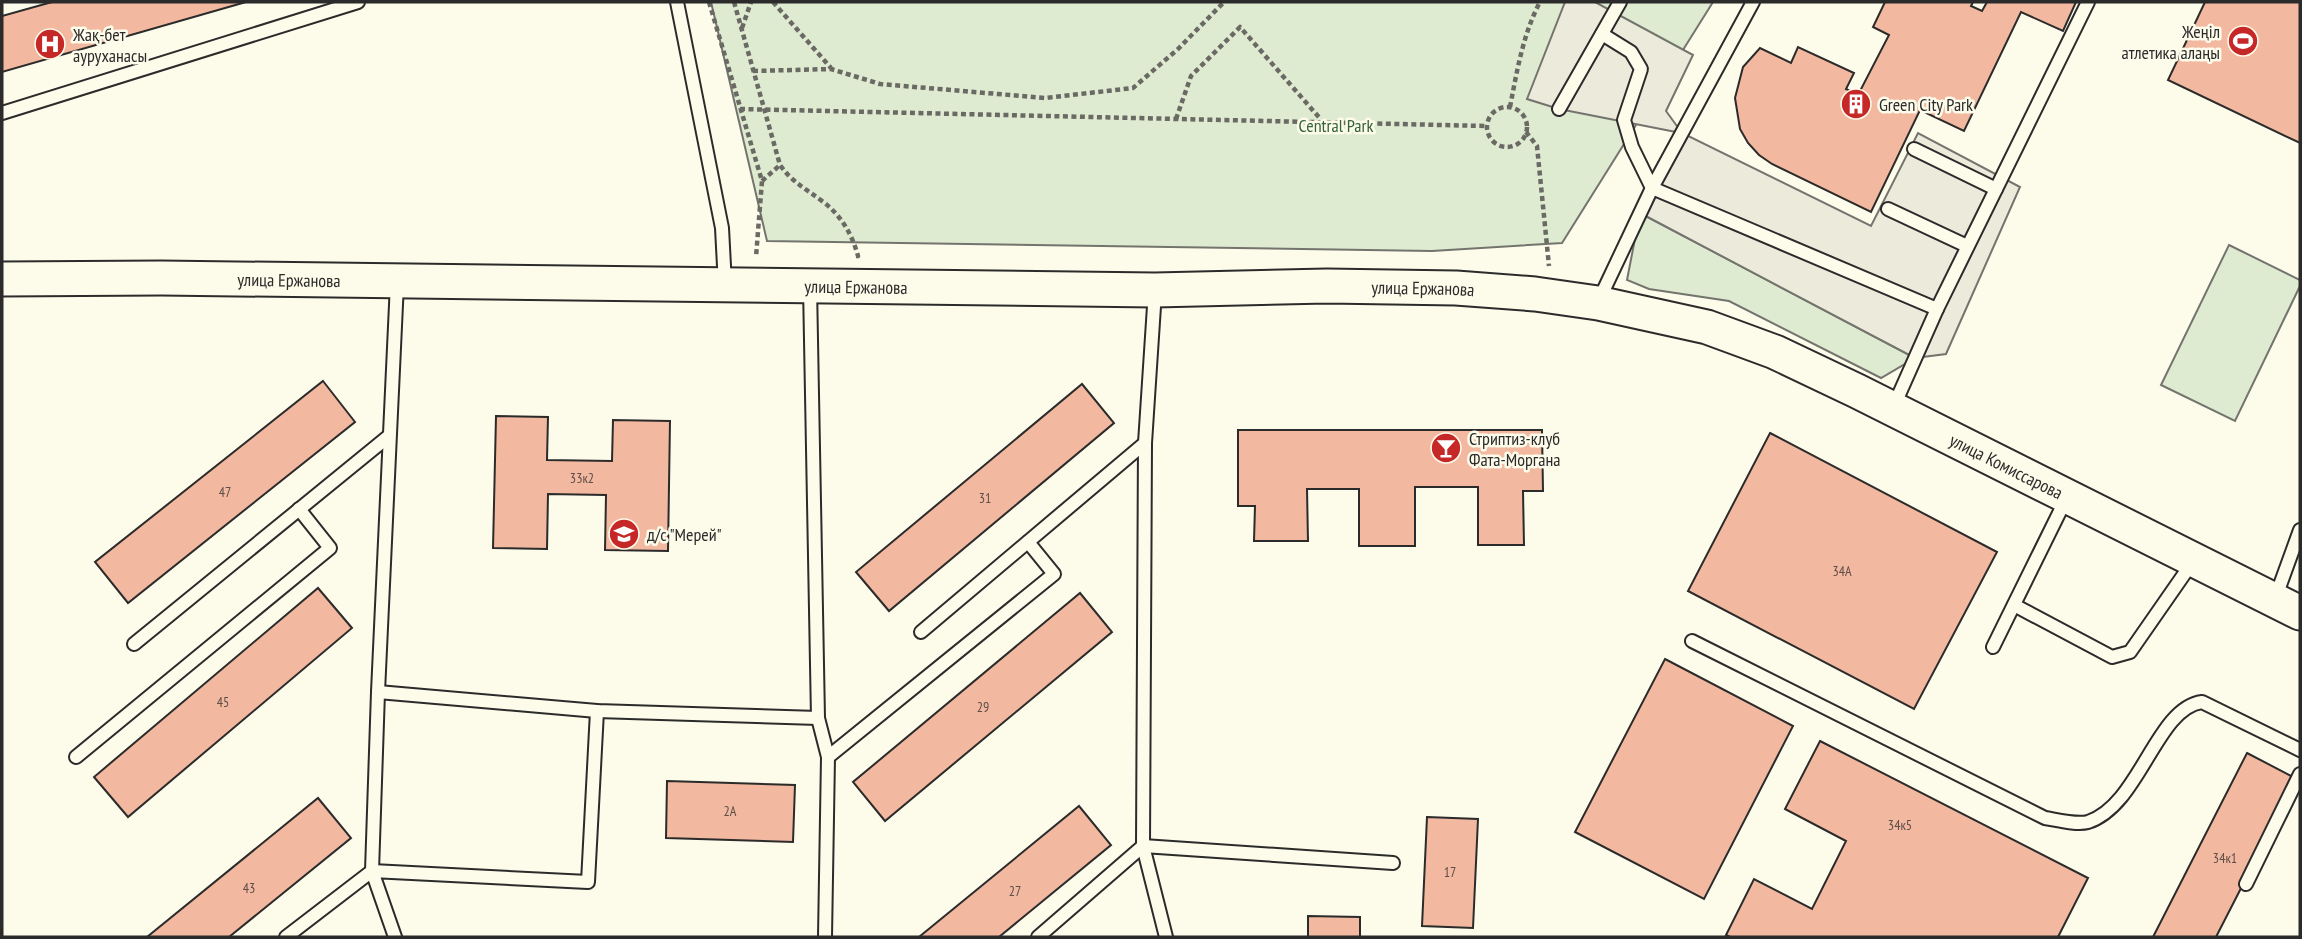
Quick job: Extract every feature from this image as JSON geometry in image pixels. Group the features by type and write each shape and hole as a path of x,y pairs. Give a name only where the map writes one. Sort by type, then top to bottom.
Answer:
{"street":[{"name":"улица Ержанова","path":"2,279 161,278 1155,290 1327,286 1456,288 1535,294 1598,303 1707,327"},
{"name":"улица Комиссарова","path":"1707,327 1774,352 1893,409 2287,606"}],"lane":[{"path":"2,113 358,2"},
{"path":"677,2 722,228 740,285"},
{"path":"1559,109 1620,2"},
{"path":"1598,303 1652,188 1753,2"},
{"path":"1893,409 1937,309 2088,2"},
{"path":"1602,34 1631,52 1641,69 1624,120 1632,147 1652,188 1937,309"},
{"path":"1914,149 1996,189"},
{"path":"1888,209 1968,246"},
{"path":"395,937 372,871 397,282"},
{"path":"810,286 818,718 828,757 825,937"},
{"path":"1155,290 1145,443 1143,846 1166,937"},
{"path":"134,644 389,436"},
{"path":"921,632 1145,443"},
{"path":"1993,647 2068,497"},
{"path":"76,757 330,548 299,509"},
{"path":"2287,606 2300,530"},
{"path":"828,757 1054,574 1028,542"},
{"path":"2014,605 2112,657 2130,652 2194,560"},
{"path":"1692,641 2045,818 2085,823 2105,814 2126,792 2174,718 2188,704 2202,702 2300,750"},
{"path":"378,692 597,711 818,718"},
{"path":"286,937 372,871 588,882 597,711"},
{"path":"2246,884 2300,774"},
{"path":"1038,937 1143,846 1393,863"}],"path":[{"path":"709,2 761,181 740,285"},
{"path":"734,2 780,165 791,181 824,202 841,220 853,237 858,256"},
{"path":"742,29 751,2"},
{"path":"773,2 831,69"},
{"path":"753,71 831,69 880,84 1045,98 1133,88 1178,49 1224,2"},
{"path":"1510,107 1521,54 1534,14 1541,2"},
{"path":"1176,119 1191,76 1240,27 1324,123"},
{"path":"1510,107 1518,109 1525,117 1526,132 1516,145 1506,147 1496,144 1489,137 1486,126 1489,116 1496,109 1510,107"},
{"path":"740,109 1486,126"},
{"path":"1526,132 1537,146 1549,270"},
{"path":"761,181 780,165"}],"green space":[{"name":"Central Park","path":"711,2 1713,2 1562,243 1432,251 767,241"},
{"path":"1640,213 1915,358 1881,378 1729,301 1649,289 1627,280"},
{"path":"2229,245 2300,280 2300,286 2235,421 2161,385"}],"shaded area":[{"path":"1565,2 1595,2 1693,55 1666,111 1682,133 1871,226 1918,133 2020,187 1946,354 1915,358 1640,213 1681,133 1559,109 1527,99"}],"building":[{"name":"Жақ-бет ауруханасы","path":"52,2 246,2 2,72 2,16"},
{"name":"Green City Park","path":"1885,2 1973,2 1971,6 1982,11 1987,2 2076,2 2063,31 2021,12 1964,131 1920,110 1871,212 1772,164 1759,155 1740,129 1735,98 1743,67 1760,48 1791,63 1798,47 1854,73 1846,89 1858,95 1889,35 1873,27"},
{"name":"Жеңіл атлетика алаңы","path":"2205,2 2300,2 2300,143 2168,80"},
{"path":"323,381 355,422 128,603 95,562"},
{"path":"1082,384 1114,423 889,611 856,572"},
{"path":"496,416 548,417 547,460 612,461 613,420 670,421 668,551 605,550 606,495 548,494 547,549 493,548"},
{"path":"1238,430 1542,430 1543,491 1523,491 1524,545 1478,545 1478,487 1415,487 1415,546 1359,546 1359,489 1307,489 1308,541 1254,541 1255,506 1238,506"},
{"path":"1770,433 1997,552 1914,709 1688,591"},
{"path":"318,588 352,628 128,817 94,777"},
{"path":"1080,593 1112,632 885,821 853,782"},
{"path":"1665,659 1793,726 1704,899 1575,832"},
{"path":"1820,741 2088,878 2058,937 1726,935 1754,879 1812,909 1846,841 1785,809"},
{"path":"2247,753 2297,779 2216,937 2153,937"},
{"path":"667,781 795,785 793,842 666,838"},
{"path":"318,798 351,838 229,937 147,937"},
{"path":"1079,806 1111,845 999,937 919,937"},
{"path":"1427,817 1478,819 1473,928 1422,926"},
{"path":"1308,916 1360,917 1360,937 1308,937"}],"place":[{"name":"Жеңіл атлетика алаңы","path":"2243,41"},
{"name":"Жақ-бет ауруханасы","path":"50,44"},
{"name":"Green City Park","path":"1856,104"},
{"name":"Стриптиз-клуб Фата-Моргана","path":"1446,448"},
{"name":"д/с \"Мерей\"","path":"624,534"}]}
